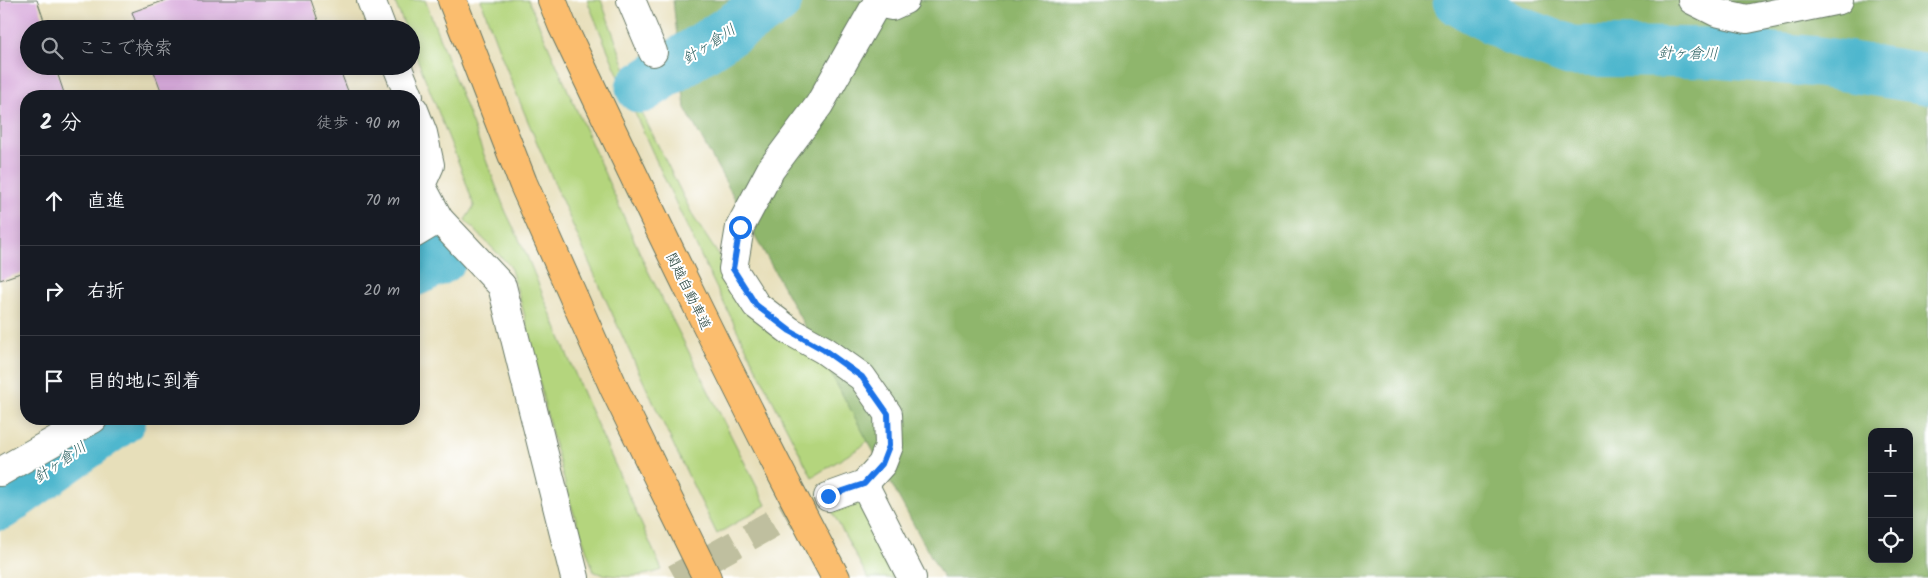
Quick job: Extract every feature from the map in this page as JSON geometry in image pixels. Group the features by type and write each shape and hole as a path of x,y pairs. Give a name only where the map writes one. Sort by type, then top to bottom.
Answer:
{"highway":[{"path":"452,0 524,183 594,344 707,578"},
{"name":"関越自動車道","path":"552,0 562,25 693,299 770,454 836,578"}],"street":[{"path":"371,0 379,20"},
{"path":"630,0 653,52"},
{"path":"828,496 864,484 882,464 889,446 888,414 862,377 824,350 790,331 756,305 733,269 740,227 771,169 819,105 877,2 892,6 904,0"},
{"path":"1692,0 1716,12 1747,19 1839,0"},
{"path":"400,75 406,90"},
{"path":"420,125 430,165 421,185 439,219 502,286 575,578"},
{"path":"420,230 439,219"},
{"path":"0,472 82,425"},
{"path":"864,484 912,578"}],"green space":[{"path":"394,0 425,0 505,210 527,256 582,391 662,570 646,575 628,576 594,572 569,499 547,415 524,313 510,266 465,220 474,206 420,66 420,20 402,20"},
{"path":"481,0 528,0 646,267 766,505 717,534 642,379 588,261 524,111"},
{"path":"587,0 601,0 640,109 694,218 753,307 823,353 879,430 861,447 812,477 694,241 612,61"},
{"path":"673,0 1928,0 1928,578 943,578 685,108"},
{"path":"863,492 907,578 868,578 828,504"}],"building":[{"path":"0,0 37,0 44,20 20,20 20,75 58,75 63,90 20,90 20,273 0,280"},
{"path":"166,0 311,0 318,20 135,20 132,12"},
{"path":"155,75 342,75 348,90 161,90"}],"waterway":[{"name":"針ヶ倉川","path":"641,88 777,0"},
{"name":"針ヶ倉川","path":"1458,0 1514,30 1570,51 1717,53 1819,62 1928,79"},
{"name":"針ヶ倉川","path":"420,268 442,258"},
{"name":"針ヶ倉川","path":"0,505 113,425"}],"tunnel":[{"path":"675,578 795,511 828,497"}],"route":[{"path":"740,227 733,269 756,305 790,331 824,350 862,377 888,414 889,446 882,464 864,484 828,496"}]}
